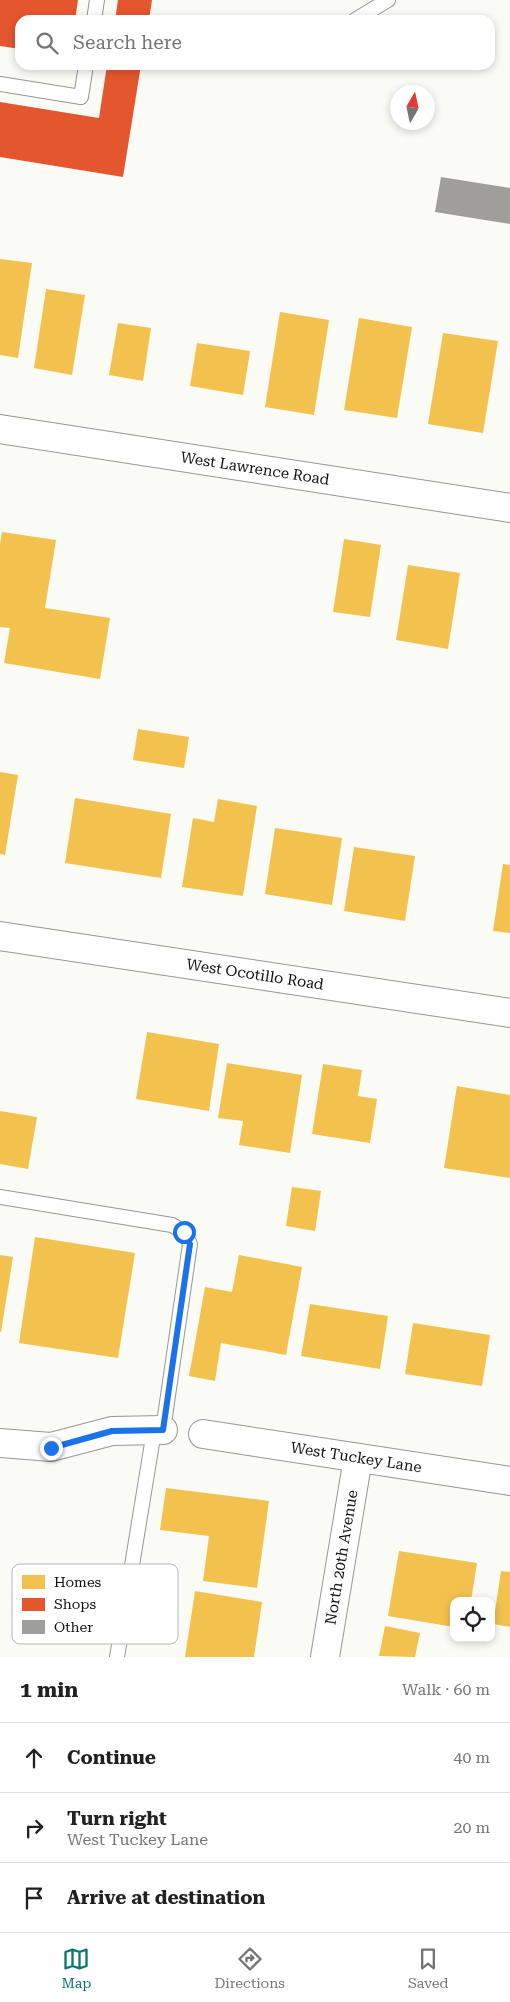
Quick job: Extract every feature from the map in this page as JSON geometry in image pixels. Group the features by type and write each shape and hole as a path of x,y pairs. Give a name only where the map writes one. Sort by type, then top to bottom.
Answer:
{"street":[{"name":"West Lawrence Road","path":"0,429 510,508"},
{"name":"West Ocotillo Road","path":"0,936 510,1013"},
{"path":"0,1443 51,1448 112,1431 158,1431"},
{"name":"West Tuckey Lane","path":"203,1434 510,1481"},
{"name":"North 20th Avenue","path":"325,1657 358,1458"}],"lane":[{"path":"95,15 97,0"},
{"path":"363,15 388,0"},
{"path":"0,84 81,97 85,70"},
{"path":"0,1197 172,1225 184,1232 190,1244 134,1564"},
{"path":"117,1657 119,1644"}],"building: Homes":[{"path":"0,259 32,263 18,358 0,355"},
{"path":"46,289 85,295 72,375 34,368"},
{"path":"280,312 329,320 314,415 265,407"},
{"path":"359,318 412,327 397,418 344,410"},
{"path":"118,323 151,328 143,381 109,375"},
{"path":"443,333 498,341 483,433 428,424"},
{"path":"197,343 250,351 243,395 190,386"},
{"path":"2,532 56,540 45,608 110,618 100,679 4,663 10,628 0,627 0,544"},
{"path":"344,539 381,545 370,617 333,612"},
{"path":"408,565 460,573 448,649 396,640"},
{"path":"138,729 189,737 184,768 133,760"},
{"path":"0,772 18,775 5,855 0,854"},
{"path":"75,798 171,814 161,878 65,863"},
{"path":"218,799 257,806 243,896 182,887 193,818 214,822"},
{"path":"275,828 342,838 332,905 265,894"},
{"path":"354,847 415,856 405,921 344,911"},
{"path":"503,864 510,865 510,933 493,931"},
{"path":"147,1032 219,1044 209,1111 136,1099"},
{"path":"227,1063 302,1075 290,1153 239,1145 243,1121 218,1118"},
{"path":"323,1064 362,1070 358,1096 377,1099 370,1143 312,1134"},
{"path":"457,1086 510,1095 510,1178 444,1168"},
{"path":"0,1111 37,1117 28,1169 0,1164"},
{"path":"292,1187 321,1191 315,1231 286,1226"},
{"path":"35,1237 135,1253 118,1358 19,1343"},
{"path":"0,1255 13,1257 1,1332 0,1332"},
{"path":"239,1255 302,1267 286,1355 221,1343 215,1381 189,1376 205,1287 232,1292"},
{"path":"310,1304 388,1316 380,1369 301,1356"},
{"path":"413,1323 490,1335 482,1386 405,1374"},
{"path":"166,1488 269,1501 257,1588 203,1581 209,1536 160,1530"},
{"path":"399,1551 477,1563 472,1597 450,1597 450,1626 388,1616"},
{"path":"501,1571 510,1572 510,1627 495,1624 495,1611"},
{"path":"195,1591 262,1602 254,1657 185,1657"},
{"path":"385,1626 420,1633 415,1657 379,1656"}],"building: Shops":[{"path":"0,0 78,0 76,15 15,15 15,48 0,46"},
{"path":"118,0 152,0 150,15 116,15"},
{"path":"106,70 140,70 123,177 0,157 0,102 99,118"}],"building: Other":[{"path":"441,177 510,188 510,224 435,212"}],"route":[{"path":"51,1448 112,1431 163,1430 190,1244 184,1232"}]}
